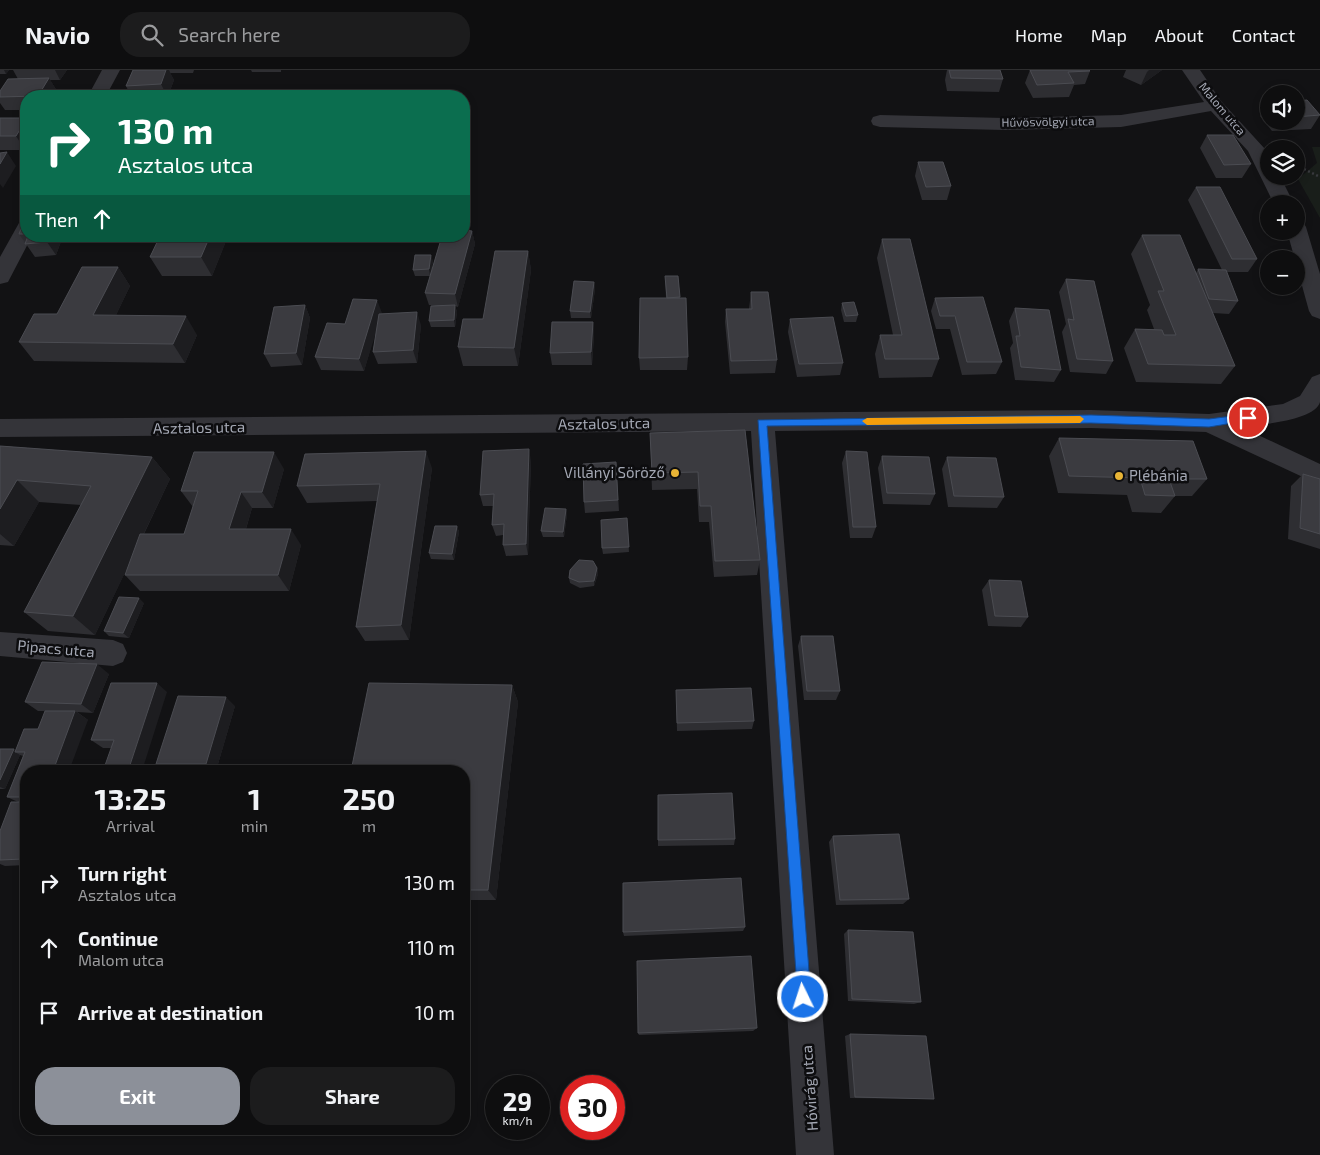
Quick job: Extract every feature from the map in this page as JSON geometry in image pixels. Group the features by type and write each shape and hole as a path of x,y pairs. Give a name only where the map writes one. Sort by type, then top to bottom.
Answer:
{"street":[{"path":"100,90 111,70"},
{"name":"Malom utca","path":"1191,70 1215,105 1256,149 1260,157"},
{"name":"Hűvösvölgyi utca","path":"880,121 1004,124 1121,121 1215,105"},
{"path":"0,276 20,239"},
{"path":"1300,240 1320,311"},
{"path":"1209,423 1287,412 1308,402 1320,383"},
{"name":"Asztalos utca","path":"12,428 1091,419 1209,423"},
{"name":"Hóvirág utca","path":"762,422 815,1155"},
{"path":"1209,423 1320,475"},
{"path":"9,454 12,428"},
{"name":"Pipacs utca","path":"0,644 113,653"}],"path":[{"path":"1305,169 1320,177"}],"shaded area":[{"path":"1312,147 1320,147 1320,218 1301,185 1305,185 1305,173 1317,163"}],"building":[{"path":"133,70 166,70 161,84 126,86"},
{"path":"949,70 1000,70 1003,79 951,78"},
{"path":"1030,70 1090,71 1068,72 1074,83 1037,85"},
{"path":"49,78 42,90 20,90 20,96 0,97 0,91 8,79"},
{"path":"1305,100 1307,100 1320,115 1305,116"},
{"path":"0,118 20,118 20,130 16,136 0,136"},
{"path":"1207,135 1233,135 1251,164 1224,165"},
{"path":"7,152 0,164 0,153"},
{"path":"918,162 943,162 951,186 926,187"},
{"path":"1196,187 1220,187 1257,259 1232,259"},
{"path":"1142,235 1180,235 1235,366 1148,364 1135,329 1162,330 1164,335 1176,335 1158,291 1164,291"},
{"path":"882,239 910,239 939,359 885,359 880,335 902,335"},
{"path":"26,242 47,242 25,244"},
{"path":"157,242 207,242 201,257 150,257"},
{"path":"440,242 469,242 455,294 425,293"},
{"path":"495,251 528,251 514,348 458,347 463,319 483,319"},
{"path":"415,255 431,255 429,269 413,270"},
{"path":"82,267 118,267 93,315 186,316 173,344 19,342 34,314 57,314"},
{"path":"1198,269 1226,270 1238,301 1209,299"},
{"path":"665,276 678,276 680,297 667,298"},
{"path":"1066,279 1094,281 1113,361 1077,359 1068,319 1074,320"},
{"path":"574,281 594,282 590,312 570,311"},
{"path":"751,292 768,292 777,360 731,361 726,309 752,309"},
{"path":"983,297 1002,362 967,362 955,316 940,316 935,298"},
{"path":"640,298 686,298 688,357 639,358"},
{"path":"353,299 377,300 359,359 315,357 327,323 345,324"},
{"path":"854,302 858,315 846,316 842,303"},
{"path":"305,305 296,353 264,354 274,307"},
{"path":"455,305 454,320 429,321 431,306"},
{"path":"1015,308 1049,310 1061,370 1021,367 1016,336 1020,336"},
{"path":"417,312 413,350 373,352 379,314"},
{"path":"833,317 843,363 799,364 790,319"},
{"path":"552,322 593,322 591,352 550,353"},
{"path":"745,430 760,560 715,561 711,506 700,506 698,472 652,473 650,433"},
{"path":"1059,438 1193,441 1207,479 1169,479 1175,496 1145,495 1140,478 1069,476"},
{"path":"0,446 152,457 73,616 24,612 91,486 17,480 0,509"},
{"path":"529,449 526,544 503,545 504,524 492,525 494,494 480,495 483,451"},
{"path":"426,451 401,625 356,627 380,484 297,486 305,454"},
{"path":"846,451 867,452 876,527 853,527"},
{"path":"194,452 274,452 262,492 241,492 229,529 291,529 278,575 125,575 140,534 184,534 198,491 181,491"},
{"path":"882,456 929,457 935,494 887,493"},
{"path":"947,457 996,458 1004,497 954,496"},
{"path":"616,462 618,500 584,502 583,464"},
{"path":"1303,474 1320,479 1320,534 1300,528"},
{"path":"545,508 566,509 563,532 541,531"},
{"path":"627,518 629,547 602,548 601,520"},
{"path":"435,526 457,526 452,554 429,553"},
{"path":"579,560 593,561 597,568 594,581 579,582 569,578 570,570"},
{"path":"989,580 1021,581 1028,617 995,616"},
{"path":"119,597 139,598 123,633 104,631"},
{"path":"801,636 833,636 840,691 807,691"},
{"path":"42,662 97,664 81,704 25,702"},
{"path":"111,683 157,683 130,765 105,765 114,740 91,740"},
{"path":"369,683 512,685 488,890 470,890 470,765 352,765"},
{"path":"751,688 754,721 677,723 676,690"},
{"path":"178,696 226,697 206,764 156,764"},
{"path":"45,711 75,711 55,765 20,765 20,797 7,797 25,752 15,752 24,729 38,729"},
{"path":"0,749 14,749 0,780"},
{"path":"732,793 735,839 658,840 658,795"},
{"path":"11,802 20,802 20,859 0,860 0,831"},
{"path":"899,834 909,899 840,900 833,836"},
{"path":"741,878 745,927 623,932 623,883"},
{"path":"848,930 913,932 921,1002 852,999"},
{"path":"751,956 757,1028 638,1033 637,961"},
{"path":"850,1034 926,1036 934,1099 855,1097"}],"slow traffic":[{"path":"867,421 1080,419"}],"place":[{"name":"Villányi Söröző","path":"675,473"},
{"name":"Plébánia","path":"1119,476"}],"route":[{"path":"803,997 762,422 1091,419 1209,423 1248,418"}]}
